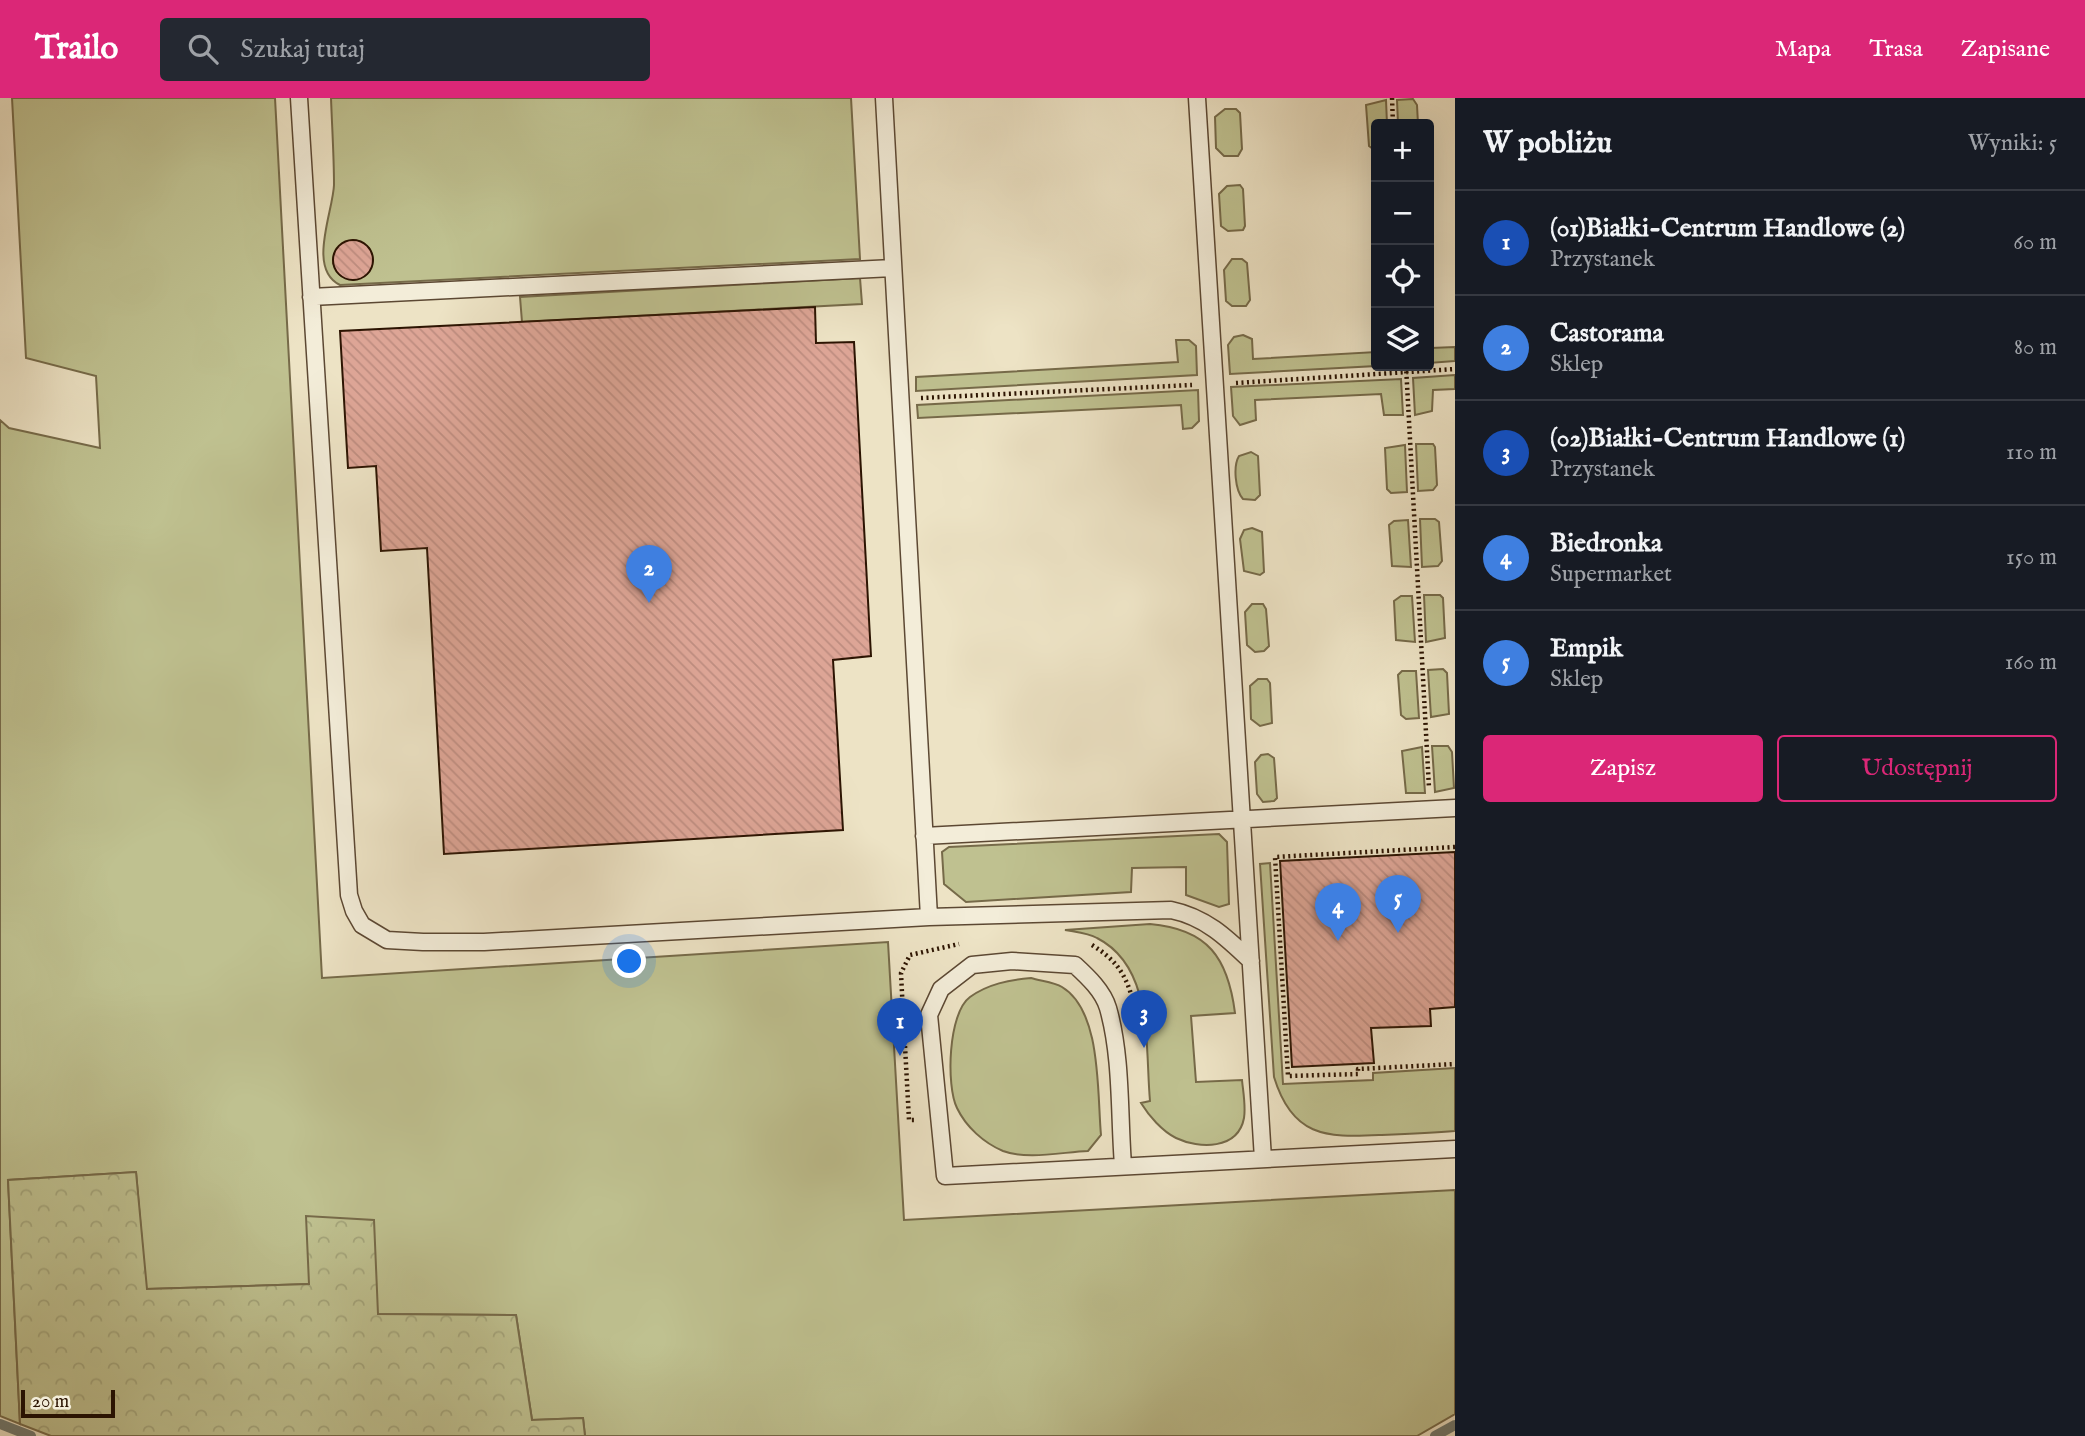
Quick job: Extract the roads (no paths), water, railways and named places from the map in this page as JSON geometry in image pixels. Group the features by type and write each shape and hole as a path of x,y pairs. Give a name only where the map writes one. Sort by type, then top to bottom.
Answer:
{"lane":[{"path":"299,98 349,895 362,925 387,940 484,942 929,917 1171,910 1191,914 1216,928 1251,961"},
{"path":"884,98 929,917"},
{"path":"1197,98 1263,1159"},
{"path":"311,297 893,268"},
{"path":"924,836 1455,808"},
{"path":"1123,1165 1115,1051 1107,1006 1092,981 1076,965 1012,961 972,965 941,989 929,1015 944,1176 1455,1149"}],"waterway":[{"path":"0,1424 31,1436"},
{"path":"1435,1436 1455,1425"}],"place":[{"name":"Castorama","path":"649,603"},
{"name":"Empik","path":"1398,933"},
{"name":"Biedronka","path":"1338,941"},
{"name":"(02)Białki-Centrum Handlowe (1)","path":"1144,1048"},
{"name":"(01)Białki-Centrum Handlowe (2)","path":"900,1056"}]}
